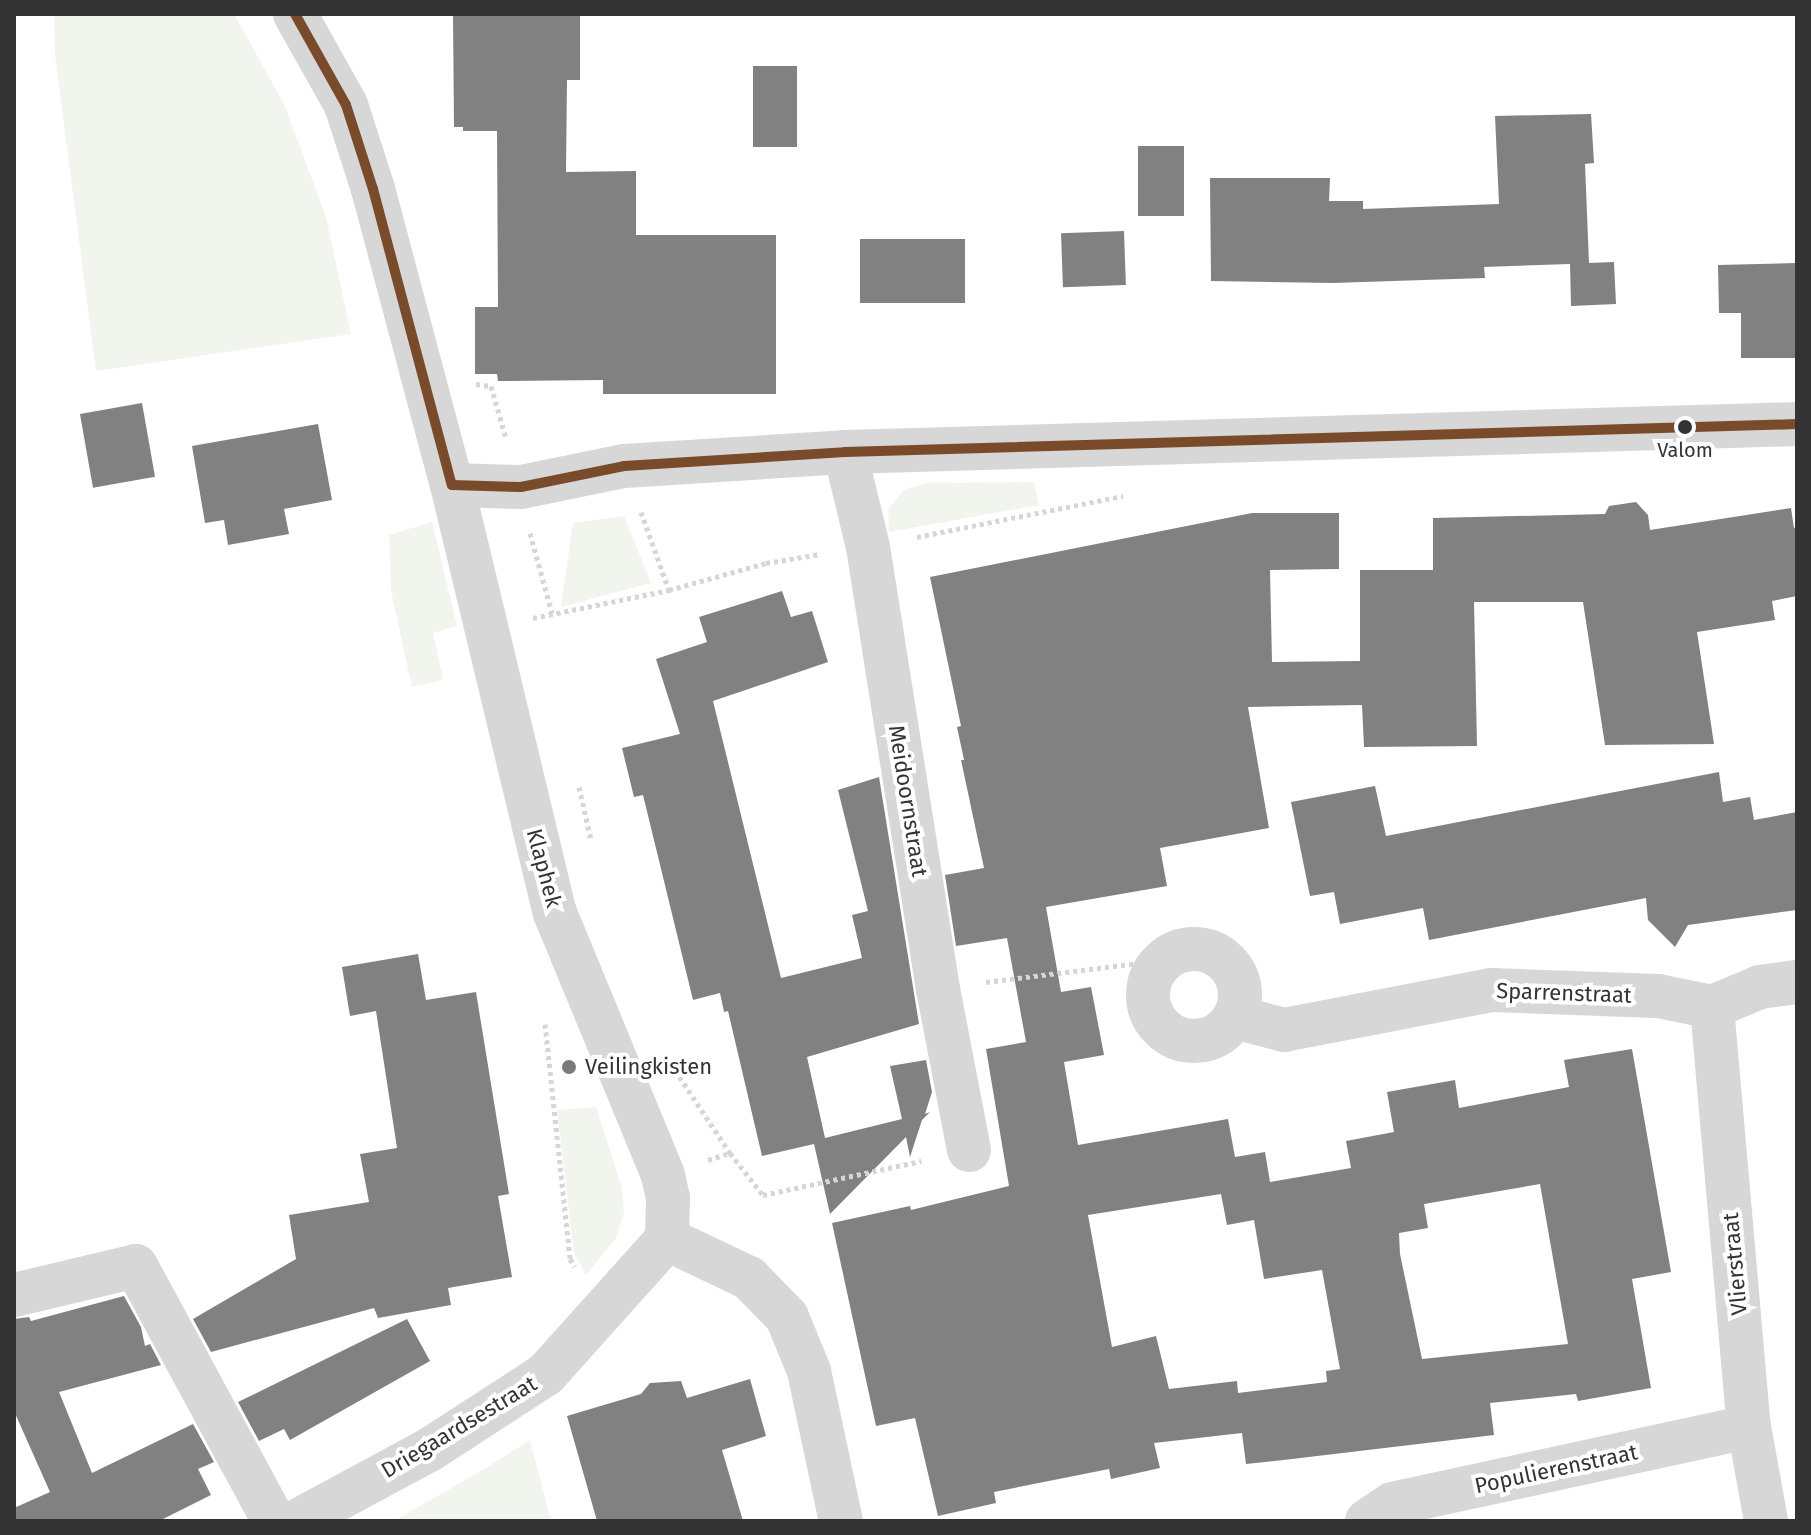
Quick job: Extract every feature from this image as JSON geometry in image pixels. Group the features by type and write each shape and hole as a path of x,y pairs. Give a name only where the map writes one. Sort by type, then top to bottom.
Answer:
{"street":[{"name":"Klaphek","path":"295,14 346,105 373,189 452,485 555,913 663,1175 668,1198 667,1239"},
{"path":"452,485 521,487 624,466 845,452 1797,424"},
{"name":"Meidoornstraat","path":"845,452 868,547 938,989 969,1150"},
{"path":"1187,949 1212,952 1232,968 1241,992 1235,1017 1216,1036 1190,1041 1165,1032 1149,1010 1149,983 1163,960 1187,949"},
{"path":"1712,1007 1760,987 1797,982"},
{"name":"Sparrenstraat","path":"1235,1017 1284,1030 1492,990 1658,996 1712,1007"},
{"name":"Vlierstraat","path":"1712,1007 1749,1427 1766,1521"},
{"path":"667,1239 749,1278 787,1317 809,1371 841,1521"},
{"name":"Driegaardsestraat","path":"297,1521 429,1450 546,1374 614,1302 667,1239"},
{"path":"14,1295 136,1266 274,1521"},
{"name":"Populierenstraat","path":"1367,1521 1392,1504 1749,1427"}],"path":[{"path":"624,466 669,590"},
{"path":"535,634 531,619 552,613"},
{"path":"577,780 589,824 592,851"},
{"path":"938,989 1060,970 1163,960"},
{"path":"544,1013 570,1259 585,1281 614,1302"},
{"path":"674,1068 730,1153 763,1195 969,1150"}],"shaded area":[{"path":"54,14 234,14 284,104 326,217 351,334 96,371 55,55"},
{"path":"1034,482 1039,505 889,532 888,509 905,489 927,483"},
{"path":"624,516 651,583 561,607 573,523"},
{"path":"432,522 457,626 433,633 443,680 412,687 391,591 389,535"},
{"path":"596,1107 622,1188 624,1213 616,1238 586,1275 574,1253 557,1110"},
{"path":"530,1440 551,1521 394,1521 486,1468"}],"building":[{"path":"453,14 580,14 580,80 567,80 566,172 636,171 636,235 776,235 776,394 603,394 603,380 498,381 497,374 475,374 475,307 498,307 497,131 463,131 463,127 454,127"},
{"path":"753,66 797,66 797,147 753,147"},
{"path":"1591,114 1594,163 1585,164 1589,263 1614,262 1616,304 1571,306 1570,264 1484,267 1485,278 1332,283 1211,281 1210,178 1330,178 1329,201 1363,201 1363,209 1499,204 1495,116"},
{"path":"1138,146 1184,146 1184,216 1138,216"},
{"path":"1124,231 1126,285 1063,287 1061,233"},
{"path":"860,239 965,239 965,303 860,303"},
{"path":"1797,263 1797,358 1741,358 1741,313 1719,313 1718,265"},
{"path":"142,403 155,477 93,488 80,414"},
{"path":"318,424 332,500 284,509 289,534 228,545 224,520 205,523 192,446"},
{"path":"1636,502 1648,515 1650,530 1791,508 1794,528 1797,527 1797,596 1772,601 1775,620 1697,632 1714,744 1605,745 1583,602 1474,602 1477,746 1364,747 1362,705 1248,707 1269,828 1160,848 1167,886 1046,907 1061,992 1091,987 1104,1055 1064,1062 1078,1145 1228,1119 1235,1157 1265,1152 1270,1182 1351,1168 1346,1141 1394,1132 1387,1092 1455,1080 1459,1108 1569,1087 1564,1060 1632,1049 1671,1272 1632,1279 1651,1388 1578,1401 1576,1394 1490,1403 1494,1435 1292,1459 1246,1464 1242,1433 1154,1443 1160,1468 1111,1479 1109,1469 994,1492 996,1503 938,1516 915,1418 876,1426 832,1223 910,1206 911,1210 1009,1186 986,1049 1026,1042 1007,938 956,946 945,875 984,868 961,760 964,760 957,727 961,726 930,577 1252,513 1339,513 1339,569 1270,570 1272,662 1360,661 1360,570 1433,570 1433,518 1605,514 1609,506","holes":["1540,1184 1568,1344 1422,1359 1400,1254 1399,1233 1428,1228 1424,1204","1221,1194 1227,1225 1254,1220 1264,1279 1322,1270 1340,1369 1326,1371 1327,1382 1238,1393 1237,1381 1169,1389 1156,1336 1112,1347 1088,1215"]},
{"path":"782,591 791,617 812,611 828,662 713,701 781,978 862,958 852,915 868,911 838,790 879,777 919,1024 807,1057 825,1138 902,1119 890,1066 926,1060 932,1092 925,1114 930,1112 922,1120 910,1157 906,1137 830,1214 814,1144 762,1156 728,1011 724,1012 720,993 693,1000 643,795 634,797 622,748 680,734 656,659 707,642 699,617"},
{"path":"1719,772 1723,802 1750,797 1754,820 1797,812 1797,910 1688,925 1675,947 1648,920 1646,898 1429,940 1423,908 1340,924 1334,892 1310,896 1291,802 1375,786 1386,836"},
{"path":"418,954 426,1000 476,992 509,1194 498,1196 512,1277 448,1288 451,1305 378,1318 374,1308 211,1352 193,1319 296,1259 289,1215 369,1202 360,1154 397,1148 376,1011 350,1016 342,967"},
{"path":"124,1296 141,1327 145,1346 150,1344 161,1365 59,1392 92,1473 193,1424 214,1462 198,1469 211,1495 159,1521 14,1521 14,1508 50,1492 14,1411 14,1319 29,1317 31,1321"},
{"path":"407,1319 430,1361 290,1440 284,1429 259,1441 238,1402"},
{"path":"750,1379 766,1436 722,1450 743,1521 597,1521 567,1416 641,1394 650,1383 681,1381 687,1398"}],"transit line":[{"path":"295,14 346,105 373,189 452,485"},
{"path":"452,485 521,487 624,466 845,452 1797,424"}],"place":[{"name":"Valom","path":"1685,427"},
{"name":"Veilingkisten","path":"569,1067"}]}
